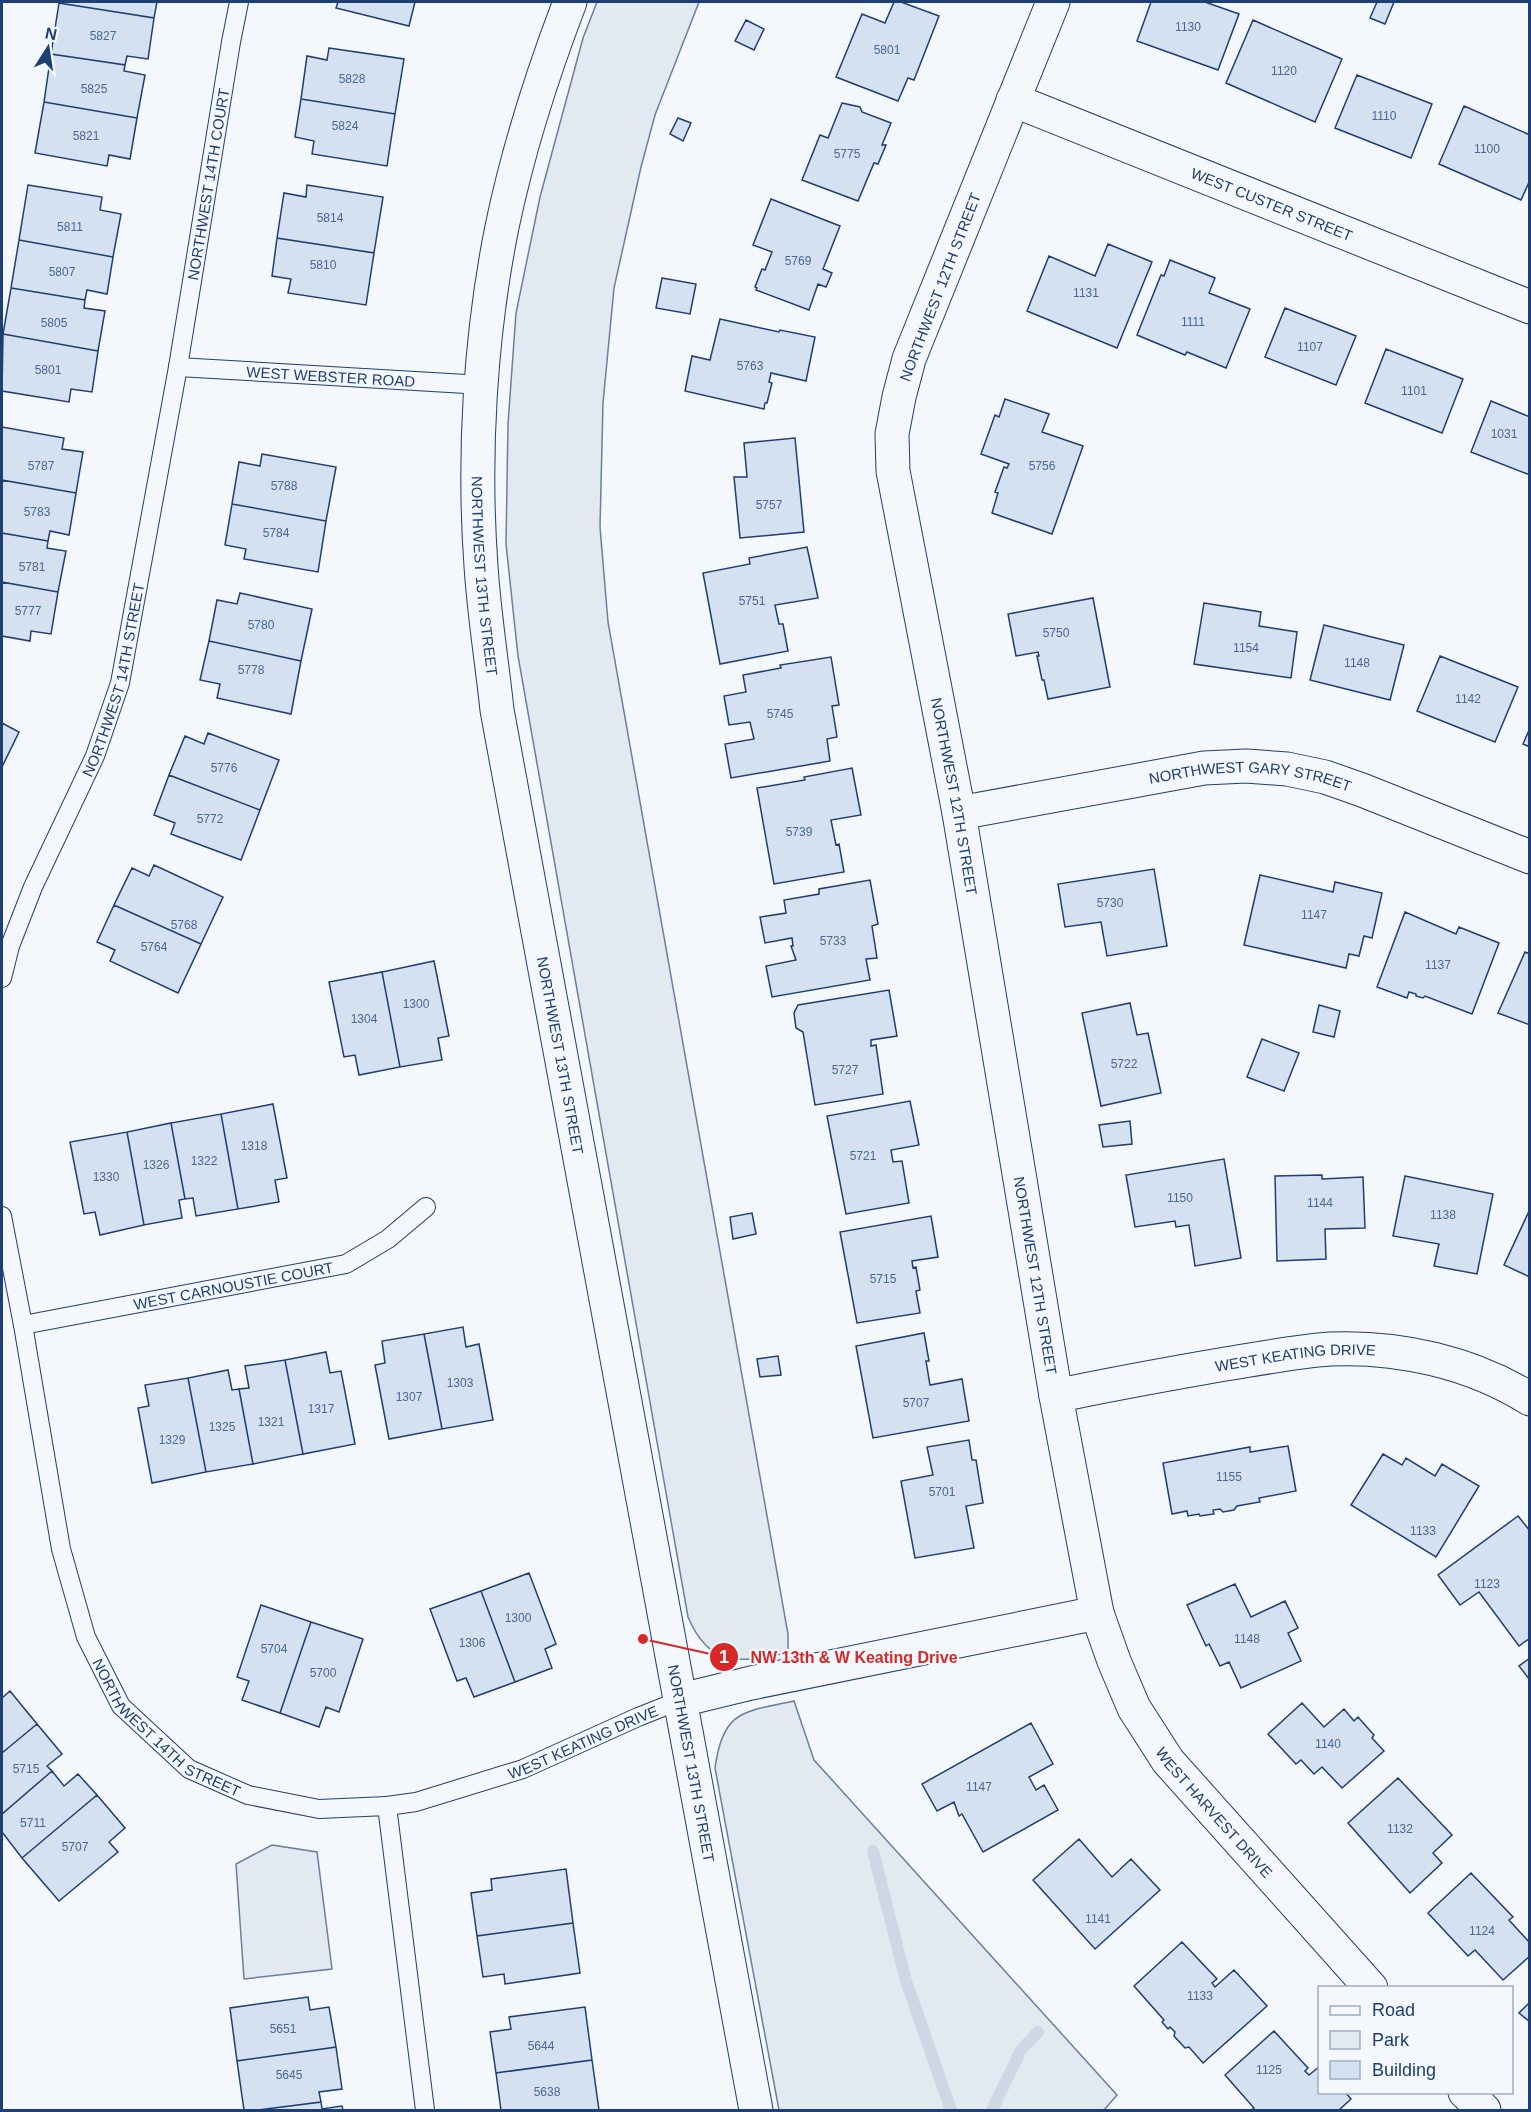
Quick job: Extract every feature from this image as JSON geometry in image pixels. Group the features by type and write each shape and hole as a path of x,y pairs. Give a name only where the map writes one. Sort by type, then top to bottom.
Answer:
{"street":[{"name":"NORTHWEST 13TH STREET","path":"570,2 548,58 525,135 502,227 486,336 478,451 481,566 497,710 756,2110"},
{"name":"NORTHWEST 12TH STREET","path":"1053,2 909,359 892,434 893,471 958,813 1056,1396 1097,1613"},
{"name":"WEST CUSTER STREET","path":"1013,100 1530,307"},
{"name":"NORTHWEST GARY STREET","path":"958,813 1204,768 1246,766 1287,769 1325,777 1362,790 1530,857"},
{"name":"WEST KEATING DRIVE","path":"1056,1396 1272,1356 1330,1349 1384,1350 1447,1362 1506,1384 1530,1399"},
{"name":"WEST KEATING DRIVE","path":"681,1701 751,1683 1097,1613"},
{"name":"WEST HARVEST DRIVE","path":"1097,1613 1134,1708 1168,1761 1369,1986"}],"lane":[{"name":"NORTHWEST 14TH COURT","path":"178,367 239,2"},
{"name":"WEST WEBSTER ROAD","path":"178,367 483,386"},
{"name":"NORTHWEST 14TH STREET","path":"2,978 10,946 33,887 62,830 95,756 120,682 178,367"},
{"name":"WEST CARNOUSTIE COURT","path":"23,1325 346,1264 388,1239 426,1207"},
{"name":"NORTHWEST 14TH STREET","path":"2,1216 62,1549 86,1637 120,1706 189,1769 248,1795 319,1809 387,1806"},
{"name":"WEST KEATING DRIVE","path":"387,1806 416,1802 523,1769 623,1723 681,1701"},
{"path":"387,1806 425,2110"}],"green space":[{"path":"597,2 699,2 655,115 614,288 603,403 600,527 608,622 788,1634 788,1653 755,1658 728,1658 717,1654 706,1646 688,1617 518,656 506,544 508,424 516,313 540,197 583,38"},
{"path":"794,1701 814,1760 1117,2095 1104,2110 779,2110 715,1768 724,1734 730,1724 749,1711"},
{"path":"272,1845 317,1852 332,1969 244,1979 236,1864"}],"building":[{"path":"59,2 157,2 154,18"},
{"path":"338,2 415,2 409,26 336,8"},
{"path":"894,2 901,2 939,16 914,80 908,78 898,101 836,77 862,14 885,23"},
{"path":"1151,2 1205,2 1239,14 1218,70 1137,41"},
{"path":"1377,2 1394,2 1385,24 1370,18"},
{"path":"59,3 154,18 148,59 127,56 125,65 51,54"},
{"path":"746,20 764,29 754,50 735,41"},
{"path":"1253,20 1342,59 1315,122 1226,83"},
{"path":"329,48 404,59 395,114 301,99 307,56 327,60"},
{"path":"51,54 125,65 124,71 145,75 137,118 44,102"},
{"path":"1357,75 1432,104 1411,158 1335,128"},
{"path":"301,99 395,114 387,166 312,154 314,141 295,137"},
{"path":"44,102 137,118 130,159 109,155 107,166 35,153"},
{"path":"842,103 860,107 862,112 891,123 882,145 886,145 878,164 874,163 858,201 802,180 820,135 828,138"},
{"path":"1464,106 1530,135 1530,180 1521,200 1439,164"},
{"path":"678,118 691,123 683,141 670,134"},
{"path":"28,185 102,197 100,210 121,214 113,257 19,240"},
{"path":"307,185 383,197 374,253 277,238 284,193 306,197"},
{"path":"771,199 840,226 823,269 832,273 826,287 818,284 809,310 756,290 762,269 765,270 772,252 753,245"},
{"path":"277,238 374,253 366,305 288,293 291,279 272,276"},
{"path":"19,240 113,257 107,294 87,290 85,300 11,288"},
{"path":"1108,244 1152,262 1117,348 1027,311 1049,256 1095,276"},
{"path":"1170,260 1215,278 1209,293 1250,309 1226,368 1187,352 1185,355 1137,335 1161,275 1164,276"},
{"path":"662,278 696,284 690,314 656,308"},
{"path":"11,288 85,300 84,308 105,311 98,351 3,334"},
{"path":"1285,308 1356,336 1336,385 1265,357"},
{"path":"720,319 815,337 806,381 771,373 769,382 772,383 764,409 685,391 692,356 710,360"},
{"path":"3,334 98,351 92,392 71,389 69,402 2,391"},
{"path":"1386,349 1463,379 1442,433 1365,403"},
{"path":"1005,399 1049,414 1042,432 1083,446 1052,534 992,513 998,493 995,492 1004,467 1007,468 1009,464 981,454 995,415 999,417"},
{"path":"1491,401 1530,417 1530,475 1471,452"},
{"path":"2,427 64,438 62,449 83,452 76,493 2,480"},
{"path":"795,438 804,532 740,538 734,477 747,477 744,443"},
{"path":"262,454 336,467 326,521 232,504 239,462 260,466"},
{"path":"2,480 76,493 69,535 50,531 48,541 2,533"},
{"path":"232,504 326,521 318,572 244,559 246,549 225,545"},
{"path":"2,533 48,541 47,548 66,551 58,592 2,582"},
{"path":"807,547 818,598 775,605 779,624 783,624 788,651 720,664 703,573 750,564 749,558"},
{"path":"2,582 58,592 51,634 31,631 30,641 2,636"},
{"path":"240,593 312,609 301,661 209,641 217,600 237,604"},
{"path":"1093,598 1110,687 1048,699 1044,680 1042,680 1038,652 1016,656 1008,614"},
{"path":"1204,603 1261,612 1259,626 1297,632 1291,678 1194,664"},
{"path":"1324,625 1404,645 1390,700 1310,680"},
{"path":"209,641 301,661 291,714 217,698 220,684 200,680"},
{"path":"1440,656 1518,687 1495,742 1417,711"},
{"path":"831,657 839,705 832,706 837,737 827,739 830,761 731,778 725,744 754,739 750,722 729,725 724,696 746,692 743,675 781,668 780,665"},
{"path":"2,723 19,732 2,767"},
{"path":"1530,728 1530,747 1523,744"},
{"path":"208,733 279,760 260,810 169,775 185,736 204,744"},
{"path":"852,768 861,815 831,820 836,845 839,844 844,872 774,884 757,788 805,780 804,777"},
{"path":"169,775 260,810 241,860 171,834 175,823 154,815"},
{"path":"154,865 223,897 201,944 114,905 132,868 149,876"},
{"path":"1154,869 1167,946 1107,956 1101,922 1065,927 1058,884"},
{"path":"1260,875 1333,892 1335,882 1382,893 1372,938 1364,936 1359,956 1349,954 1346,968 1244,945"},
{"path":"870,880 878,924 872,926 877,958 866,959 870,980 772,997 766,966 796,960 791,946 793,946 792,938 765,943 760,917 786,913 784,900 819,894 819,889"},
{"path":"114,905 201,944 178,993 110,961 115,950 97,942"},
{"path":"1405,912 1456,934 1459,927 1499,943 1472,1014 1425,996 1423,998 1409,992 1407,998 1377,987"},
{"path":"1525,952 1530,954 1530,1025 1498,1013"},
{"path":"434,961 449,1036 438,1038 442,1060 400,1067 382,972"},
{"path":"382,972 400,1067 359,1075 355,1055 344,1057 329,982"},
{"path":"889,990 897,1036 871,1040 871,1046 876,1045 883,1094 815,1105 803,1032 796,1028 794,1013 798,1005"},
{"path":"1130,1003 1137,1035 1148,1033 1161,1093 1101,1106 1082,1013"},
{"path":"1319,1005 1340,1011 1334,1037 1313,1032"},
{"path":"1262,1039 1299,1053 1284,1091 1247,1077"},
{"path":"910,1101 919,1145 891,1150 893,1162 902,1161 909,1203 846,1214 827,1116"},
{"path":"273,1104 287,1178 275,1180 279,1202 238,1209 221,1114"},
{"path":"221,1114 238,1209 196,1216 193,1198 185,1199 171,1123"},
{"path":"1130,1121 1132,1144 1103,1147 1099,1125"},
{"path":"171,1123 185,1199 179,1200 182,1218 144,1225 127,1132"},
{"path":"127,1132 144,1225 100,1235 95,1212 84,1214 70,1142"},
{"path":"1224,1159 1241,1258 1195,1266 1189,1225 1176,1227 1175,1221 1135,1227 1126,1175"},
{"path":"1322,1175 1322,1179 1363,1177 1365,1228 1325,1229 1326,1259 1277,1261 1275,1176"},
{"path":"1405,1176 1493,1194 1477,1274 1434,1266 1439,1244 1393,1236"},
{"path":"1530,1209 1530,1277 1504,1265"},
{"path":"752,1213 756,1234 733,1239 730,1217"},
{"path":"931,1216 938,1257 912,1261 913,1268 916,1267 920,1290 916,1291 920,1313 857,1323 840,1232"},
{"path":"463,1327 466,1347 479,1344 493,1420 442,1429 424,1334"},
{"path":"924,1333 930,1385 962,1379 969,1421 873,1438 856,1346"},
{"path":"424,1334 442,1429 389,1439 375,1365 385,1363 382,1341"},
{"path":"326,1352 330,1373 341,1371 355,1444 303,1454 285,1360"},
{"path":"778,1356 781,1375 760,1377 757,1359"},
{"path":"285,1360 303,1454 253,1464 239,1389 249,1388 245,1366"},
{"path":"228,1370 232,1390 239,1389 253,1464 206,1472 188,1378"},
{"path":"188,1378 206,1472 152,1483 138,1408 149,1406 145,1385"},
{"path":"969,1440 972,1460 976,1460 983,1503 966,1506 974,1548 915,1558 901,1481 933,1475 927,1447"},
{"path":"1288,1446 1296,1491 1259,1498 1260,1502 1237,1506 1234,1510 1223,1512 1220,1509 1213,1510 1214,1514 1188,1516 1187,1511 1172,1514 1163,1463 1250,1447 1250,1452"},
{"path":"1383,1454 1402,1465 1406,1458 1435,1476 1442,1464 1479,1486 1436,1557 1351,1505"},
{"path":"1518,1516 1530,1531 1530,1638 1519,1646 1479,1592 1460,1605 1438,1575"},
{"path":"529,1573 556,1644 545,1649 552,1668 515,1682 481,1591"},
{"path":"1235,1584 1251,1617 1285,1601 1298,1628 1288,1633 1301,1661 1241,1688 1229,1662 1220,1666 1209,1644 1206,1646 1187,1605"},
{"path":"481,1591 515,1682 474,1697 466,1678 457,1681 430,1609"},
{"path":"261,1605 311,1622 280,1713 242,1700 249,1681 237,1677"},
{"path":"311,1622 363,1639 339,1712 326,1707 319,1727 280,1713"},
{"path":"1530,1658 1530,1680 1519,1666"},
{"path":"10,1691 37,1724 2,1753 2,1698"},
{"path":"1302,1703 1324,1727 1344,1709 1354,1721 1358,1717 1384,1751 1342,1788 1322,1767 1314,1774 1301,1760 1296,1764 1268,1734"},
{"path":"1031,1723 1053,1764 1029,1777 1036,1790 1044,1785 1058,1810 983,1852 962,1814 959,1816 954,1802 937,1811 922,1784"},
{"path":"37,1724 62,1754 47,1766 52,1771 2,1814 2,1753"},
{"path":"52,1771 64,1786 78,1774 97,1795 22,1858 2,1832 2,1814"},
{"path":"1398,1778 1452,1835 1433,1853 1442,1863 1410,1893 1348,1823"},
{"path":"97,1795 125,1828 109,1842 118,1852 59,1901 22,1858"},
{"path":"1079,1839 1112,1877 1131,1859 1160,1890 1095,1949 1033,1880"},
{"path":"566,1869 573,1923 477,1936 471,1893 492,1890 491,1879"},
{"path":"1471,1873 1513,1917 1509,1920 1530,1943 1530,1956 1503,1980 1475,1950 1468,1956 1428,1913"},
{"path":"573,1923 580,1973 505,1984 504,1974 483,1977 477,1936"},
{"path":"1182,1942 1217,1979 1212,1983 1215,1987 1234,1970 1267,2006 1203,2063 1189,2047 1185,2048 1174,2036 1175,2032 1170,2027 1168,2029 1162,2022 1164,2020 1134,1986"},
{"path":"308,1997 310,2010 329,2007 336,2047 237,2061 230,2008"},
{"path":"1530,2002 1530,2022 1519,2013"},
{"path":"585,2007 592,2060 496,2073 490,2032 511,2029 509,2017"},
{"path":"1274,2031 1308,2068 1305,2071 1309,2075 1318,2068 1318,2094 1347,2094 1351,2099 1339,2110 1251,2110 1254,2108 1225,2075"},
{"path":"336,2047 342,2089 319,2092 321,2102 244,2110 237,2061"},
{"path":"592,2060 599,2110 501,2110 496,2073"},
{"path":"321,2102 322,2109 342,2106 343,2110 258,2110"}],"waterway":[{"path":"873,1851 906,1981 951,2110"},
{"path":"992,2110 1021,2050 1038,2032"}],"place":[{"name":"NW 13th & W Keating Drive","path":"643,1639"}]}
